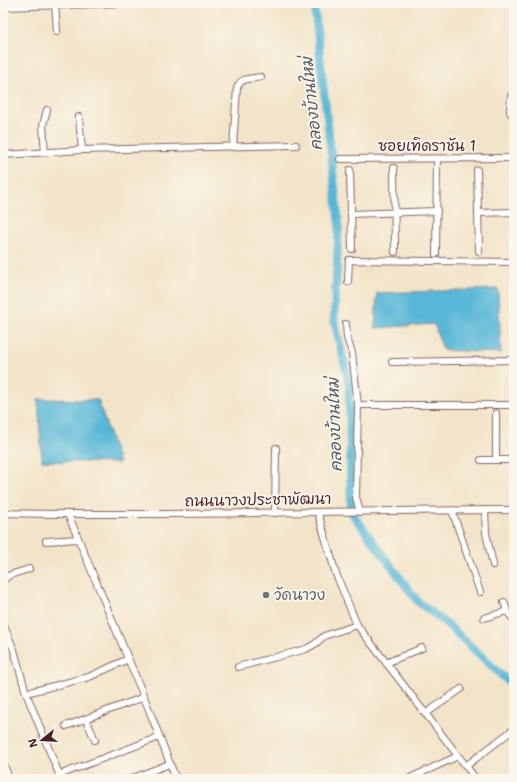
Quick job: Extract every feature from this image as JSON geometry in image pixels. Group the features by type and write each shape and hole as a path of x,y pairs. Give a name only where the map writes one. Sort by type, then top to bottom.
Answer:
{"street":[{"path":"3,7 56,4 124,3"},
{"path":"56,4 57,32"},
{"path":"233,147 237,88 239,82 261,77"},
{"path":"514,94 511,96 510,100 510,112 514,117"},
{"path":"45,152 43,124 47,110"},
{"path":"79,117 82,150"},
{"path":"3,154 82,150 296,145"},
{"name":"ซอยเทิดราชัน 1","path":"340,159 514,158"},
{"path":"436,254 437,159"},
{"path":"394,168 395,252"},
{"path":"350,170 352,249"},
{"path":"477,170 479,251"},
{"path":"351,214 437,211"},
{"path":"478,213 514,212"},
{"path":"348,282 349,260 514,262"},
{"path":"346,324 346,338 352,353 358,405 356,497 358,512"},
{"path":"392,362 514,360"},
{"path":"358,405 514,405"},
{"path":"496,413 496,460"},
{"path":"275,513 276,448"},
{"path":"482,460 514,460"},
{"path":"452,510 480,592"},
{"path":"485,510 486,533 494,565"},
{"name":"ถนนนาวงประชาพัฒนา","path":"3,513 318,513 514,510"},
{"path":"318,513 336,574 357,625 476,779"},
{"path":"68,514 144,697 176,779"},
{"path":"46,541 78,539"},
{"path":"3,580 10,575 29,569"},
{"path":"504,602 511,617 514,619"},
{"path":"484,618 508,611"},
{"path":"3,624 14,650 26,693 60,777 159,737"},
{"path":"238,667 306,649 315,644 324,636 357,625"},
{"path":"386,663 422,648"},
{"path":"26,693 89,677 128,659"},
{"path":"425,714 461,689"},
{"path":"66,726 144,697"},
{"path":"86,719 95,740"},
{"path":"466,766 514,729"},
{"path":"408,779 458,756"},
{"path":"3,762 9,779"},
{"path":"131,779 169,764"}],"water":[{"path":"498,289 501,353 443,350 434,324 375,328 377,293"},
{"path":"38,399 98,400 119,463 42,461"}],"waterway":[{"name":"คลองบ้านใหม่","path":"314,3 339,224 334,319 349,383 351,512 418,602 447,624 514,687"}],"place":[{"name":"วัดนาวง","path":"266,595"}]}
